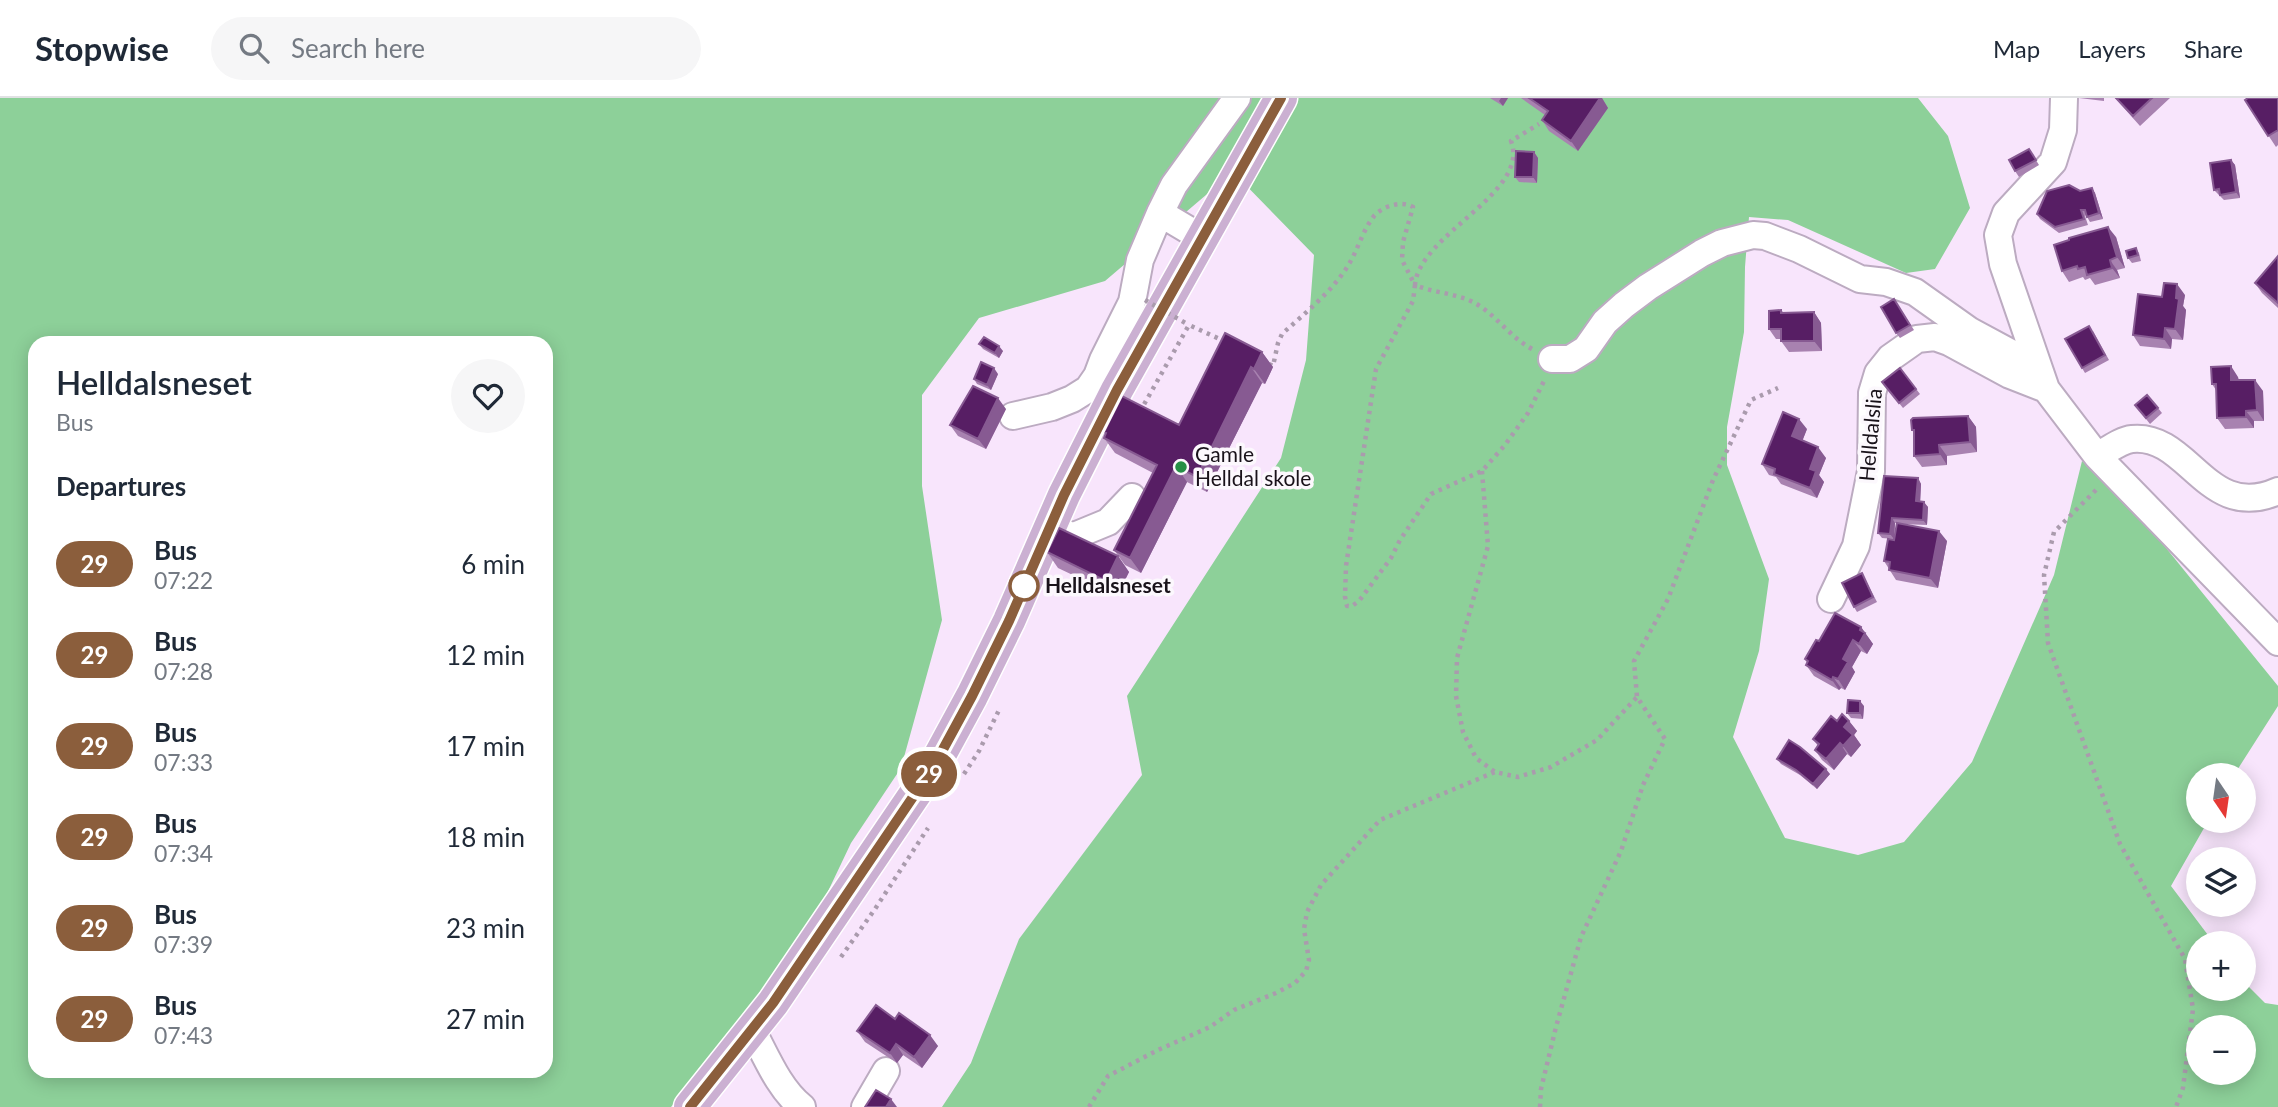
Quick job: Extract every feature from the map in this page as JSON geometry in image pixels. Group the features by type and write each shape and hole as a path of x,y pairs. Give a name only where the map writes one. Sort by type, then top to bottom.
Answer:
{"main road":[{"path":"690,1107 780,992 934,766 1003,634 1048,530 1117,390 1281,98"}],"street":[{"path":"1013,416 1052,407 1088,389 1097,376 1132,302 1140,260 1174,185 1237,98"},
{"path":"2064,98 2063,130 2053,162 2006,213 1998,235 2003,264 2041,378 2105,465 2278,642"},
{"path":"1160,213 1202,237"},
{"path":"1545,355 1570,359 1586,349 1605,322 1648,286 1722,243 1753,235 1765,236 1799,249 1860,279 1886,282 1915,292 2041,378"},
{"name":"Helldalslia","path":"1832,599 1856,546 1871,471 1872,393 1878,373 1891,358 1917,339 1935,337 2010,375 2041,378"},
{"path":"2105,465 2130,439 2155,442 2173,453 2218,490 2247,499 2278,491"},
{"path":"1048,530 1074,536 1108,522 1132,497"},
{"path":"752,1030 780,1080 793,1100 802,1107"},
{"path":"865,1107 886,1071"}],"path":[{"path":"1262,360 1273,366 1282,334 1325,294 1348,266 1375,214 1392,205 1407,203 1413,207 1403,242 1402,260 1415,285 1472,302 1484,309 1518,341 1545,355 1550,371 1528,413 1505,445 1482,471 1431,494 1391,558 1359,601 1352,606 1347,606 1345,597 1346,566 1376,369 1413,300 1415,285 1416,272 1428,255 1494,193 1509,173 1514,161 1511,141 1539,124"},
{"path":"1145,300 1189,325 1229,343"},
{"path":"1147,400 1189,325"},
{"path":"1540,1107 1541,1089 1581,937 1621,851 1643,785 1665,739 1637,697 1634,661 1668,599 1713,480 1751,400 1778,388"},
{"path":"2105,465 2054,532 2044,576 2048,643 2120,844 2185,959 2193,1009 2183,1088 2176,1107"},
{"path":"1482,471 1488,546 1457,658 1456,695 1463,732 1476,758 1495,772 1518,777 1551,767 1597,740 1637,697"},
{"path":"1089,1107 1108,1076 1210,1027 1234,1010 1295,983 1306,971 1309,960 1304,929 1307,912 1321,885 1380,820 1495,772"}],"green space":[{"path":"0,98 1918,98 1948,136 1970,208 1935,269 1906,273 1788,220 1749,217 1744,332 1727,427 1727,465 1769,579 1759,651 1733,737 1785,838 1858,855 1904,842 1972,762 2054,575 2082,461 2115,485 2278,686 2278,706 2242,763 2186,763 2186,833 2201,833 2193,847 2186,847 2186,860 2171,886 2186,906 2186,917 2194,917 2205,931 2186,931 2186,1001 2256,1001 2256,994 2265,1003 2278,1005 2278,1107 942,1107 971,1063 1019,939 1142,775 1127,696 1281,458 1306,360 1314,255 1233,172 1105,281 979,318 922,395 922,486 942,620 901,768 851,843 792,967 671,1107 0,1107"}],"building":[{"path":"1529,98 1600,98 1571,141 1542,120 1548,111"},
{"path":"2116,98 2152,98 2133,116"},
{"path":"2278,98 2278,130 2268,136 2245,100"},
{"path":"2029,149 2036,160 2015,171 2009,160"},
{"path":"1516,151 1534,152 1533,177 1515,177"},
{"path":"2231,160 2236,192 2220,195 2219,189 2214,190 2210,163"},
{"path":"2069,185 2080,191 2092,188 2099,213 2087,217 2085,210 2081,210 2084,219 2055,227 2037,214 2047,191"},
{"path":"2108,227 2117,257 2110,260 2112,268 2087,275 2085,267 2078,269 2077,266 2062,271 2054,245"},
{"path":"2136,248 2138,255 2128,258 2126,251"},
{"path":"2278,256 2278,303 2255,283"},
{"path":"2164,283 2177,284 2176,298 2179,299 2175,329 2165,328 2164,339 2133,335 2138,294 2162,297"},
{"path":"1894,299 1910,325 1896,333 1881,307"},
{"path":"1781,310 1781,313 1814,312 1814,341 1781,341 1781,329 1769,329 1769,311"},
{"path":"2089,326 2105,355 2082,368 2065,339"},
{"path":"1225,333 1262,352 1254,369 1251,367 1197,477 1176,466 1130,558 1114,550 1157,465 1104,438 1104,432 1122,396 1179,425"},
{"path":"984,337 999,346 995,353 979,344"},
{"path":"981,362 994,368 987,385 974,379"},
{"path":"2231,366 2231,380 2255,380 2257,410 2246,411 2246,417 2217,418 2216,384 2212,384 2211,367"},
{"path":"1900,368 1916,389 1899,403 1882,382"},
{"path":"973,386 998,398 978,439 950,425"},
{"path":"2147,395 2158,408 2146,418 2135,405"},
{"path":"1783,412 1799,419 1792,436 1818,447 1810,469 1816,471 1810,488 1774,474 1775,469 1762,464"},
{"path":"1968,416 1970,442 1939,445 1940,454 1914,456 1913,418"},
{"path":"1884,476 1918,478 1916,501 1924,502 1923,520 1892,518 1890,534 1878,533"},
{"path":"1897,523 1939,531 1930,578 1889,570 1890,562 1884,561 1888,539 1894,540"},
{"path":"1059,528 1118,556 1106,581 1047,552"},
{"path":"1862,573 1873,597 1854,607 1842,583"},
{"path":"1835,613 1861,627 1860,630 1865,633 1859,644 1853,640 1843,659 1848,662 1838,679 1833,677 1832,680 1806,665 1808,661 1805,659"},
{"path":"1848,700 1860,701 1860,713 1847,713"},
{"path":"1842,714 1849,721 1844,727 1853,735 1843,746 1840,743 1826,759 1815,750 1819,744 1813,739 1831,716 1837,721"},
{"path":"1789,740 1826,769 1813,784 1777,759"},
{"path":"876,1005 895,1019 899,1013 930,1035 914,1057 896,1044 890,1053 857,1031"},
{"path":"876,1090 891,1099 886,1107 865,1107"}],"bus line":[{"name":"29","path":"690,1107 773,1003 934,766 1009,621 1064,495 1117,390 1281,98"}],"place":[{"name":"Gamle Helldal skole","path":"1181,467"},
{"name":"Helldalsneset","path":"1024,586"}]}
